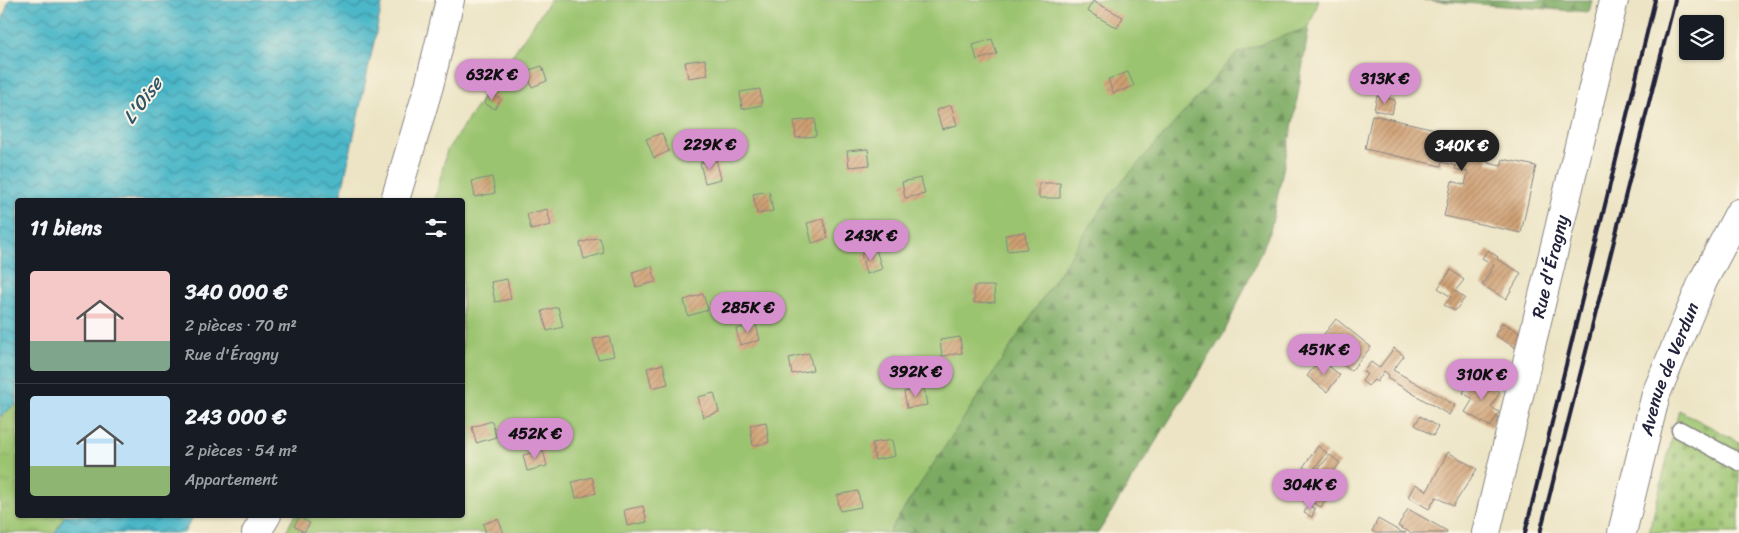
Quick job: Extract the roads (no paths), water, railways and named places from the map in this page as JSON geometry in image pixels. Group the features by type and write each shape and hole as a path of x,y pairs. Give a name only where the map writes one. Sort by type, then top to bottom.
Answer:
{"street":[{"path":"396,198 429,86 450,0"},
{"name":"Rue d'Éragny","path":"1486,533 1614,0"},
{"name":"Avenue de Verdun","path":"1622,533 1656,394 1704,281 1739,213"},
{"path":"256,533 265,518"}],"lane":[{"path":"1680,430 1739,462"}],"water":[{"name":"L'Oise","path":"9,0 383,0 340,198 15,198 15,405 0,417 0,27"},
{"path":"63,518 192,518 184,533 55,533"}],"railway":[{"path":"1525,533 1655,0"},
{"path":"1540,533 1675,0"}]}
